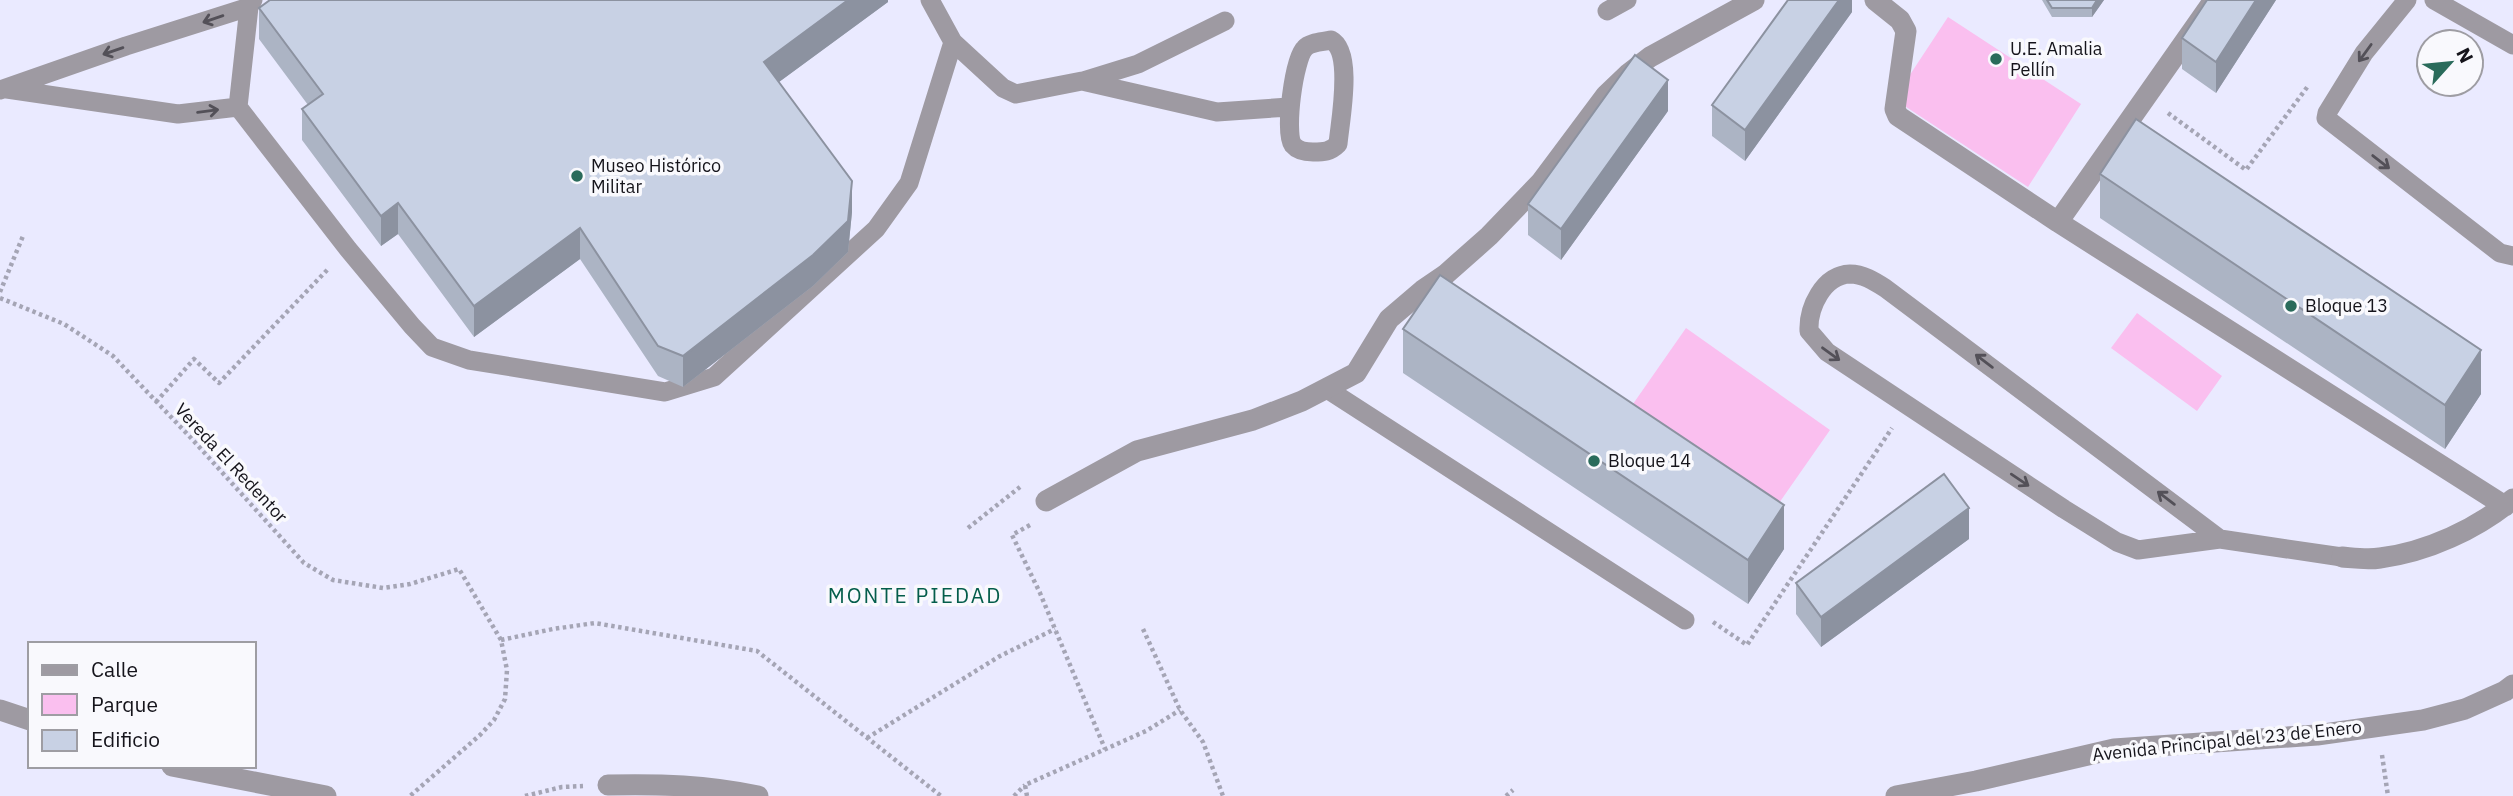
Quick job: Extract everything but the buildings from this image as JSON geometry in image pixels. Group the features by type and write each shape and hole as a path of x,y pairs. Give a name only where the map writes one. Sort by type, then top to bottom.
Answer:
{"street":[{"path":"1046,501 1137,451 1253,420 1302,401 1356,373 1389,319 1489,236 1541,182 1606,95 1628,74 1650,57 1754,0"},
{"path":"1875,0 1900,20 1906,31 1895,109 1898,116 2058,222 2509,503 2477,524 2445,540 2410,552 2378,559 2342,557"},
{"path":"2058,222 2214,0"},
{"name":"Avenida Principal del 23 de Enero","path":"1896,796 1976,781 2114,749 2317,734 2423,720 2465,709 2513,685"},
{"path":"0,710 28,719"},
{"path":"182,768 326,796"},
{"path":"608,785 703,786 758,796"}],"lane":[{"path":"930,0 953,42 1003,88 1016,94 1083,81 1138,64 1225,21"},
{"path":"1607,10 1627,0"},
{"path":"2407,0 2364,53 2326,118 2500,253 2513,256"},
{"path":"2434,0 2513,45"},
{"path":"2,89 251,4 238,107 348,249 412,327 432,346 469,360 665,392 713,377 876,229 894,208 909,183 953,42"},
{"path":"1331,40 1338,43 1344,84 1338,144 1332,150 1324,152 1304,152 1294,147 1291,140 1289,107 1298,62 1305,47 1331,40"},
{"path":"1083,81 1217,113 1289,107"},
{"path":"2,89 178,114 238,107"},
{"path":"2220,538 1885,288 1865,276 1841,276 1817,297 1808,316 1809,331 1827,352 2064,509 2127,546 2138,550 2220,538 2342,557"},
{"path":"1326,388 1694,617"}],"path":[{"path":"2146,97 2246,170 2308,85"},
{"path":"0,292 23,236"},
{"path":"156,401 194,359 219,383 348,249"},
{"name":"Vereda El Redentor","path":"0,298 64,324 113,356 304,563 333,580 383,587 411,584 459,569 501,640"},
{"path":"1694,617 1747,645 1907,405"},
{"path":"968,528 1022,486 1046,501 1045,516 1012,535 1105,749"},
{"path":"410,796 494,720 505,699 508,670 501,640 595,623 757,651 941,796"},
{"path":"867,738 1000,656 1055,629"},
{"path":"1143,629 1180,710 1203,742 1223,796"},
{"path":"1014,796 1025,785 1146,731 1180,710"},
{"path":"2377,726 2388,796"},
{"path":"525,796 562,787 608,785"},
{"path":"1025,785 1027,796"},
{"path":"1506,796 1513,790"}],"green space":[{"path":"1948,17 2081,104 2028,187 1894,99"},
{"path":"2137,313 2222,376 2197,411 2111,348"},
{"path":"1686,328 1830,430 1770,516 1626,414"}],"place":[{"name":"U.E. Amalia Pellín","path":"1996,59"},
{"name":"Museo Histórico Militar","path":"577,176"},
{"name":"Bloque 13","path":"2291,306"},
{"name":"Bloque 14","path":"1594,461"}],"district":[{"name":"MONTE PIEDAD","path":"915,596"}]}
